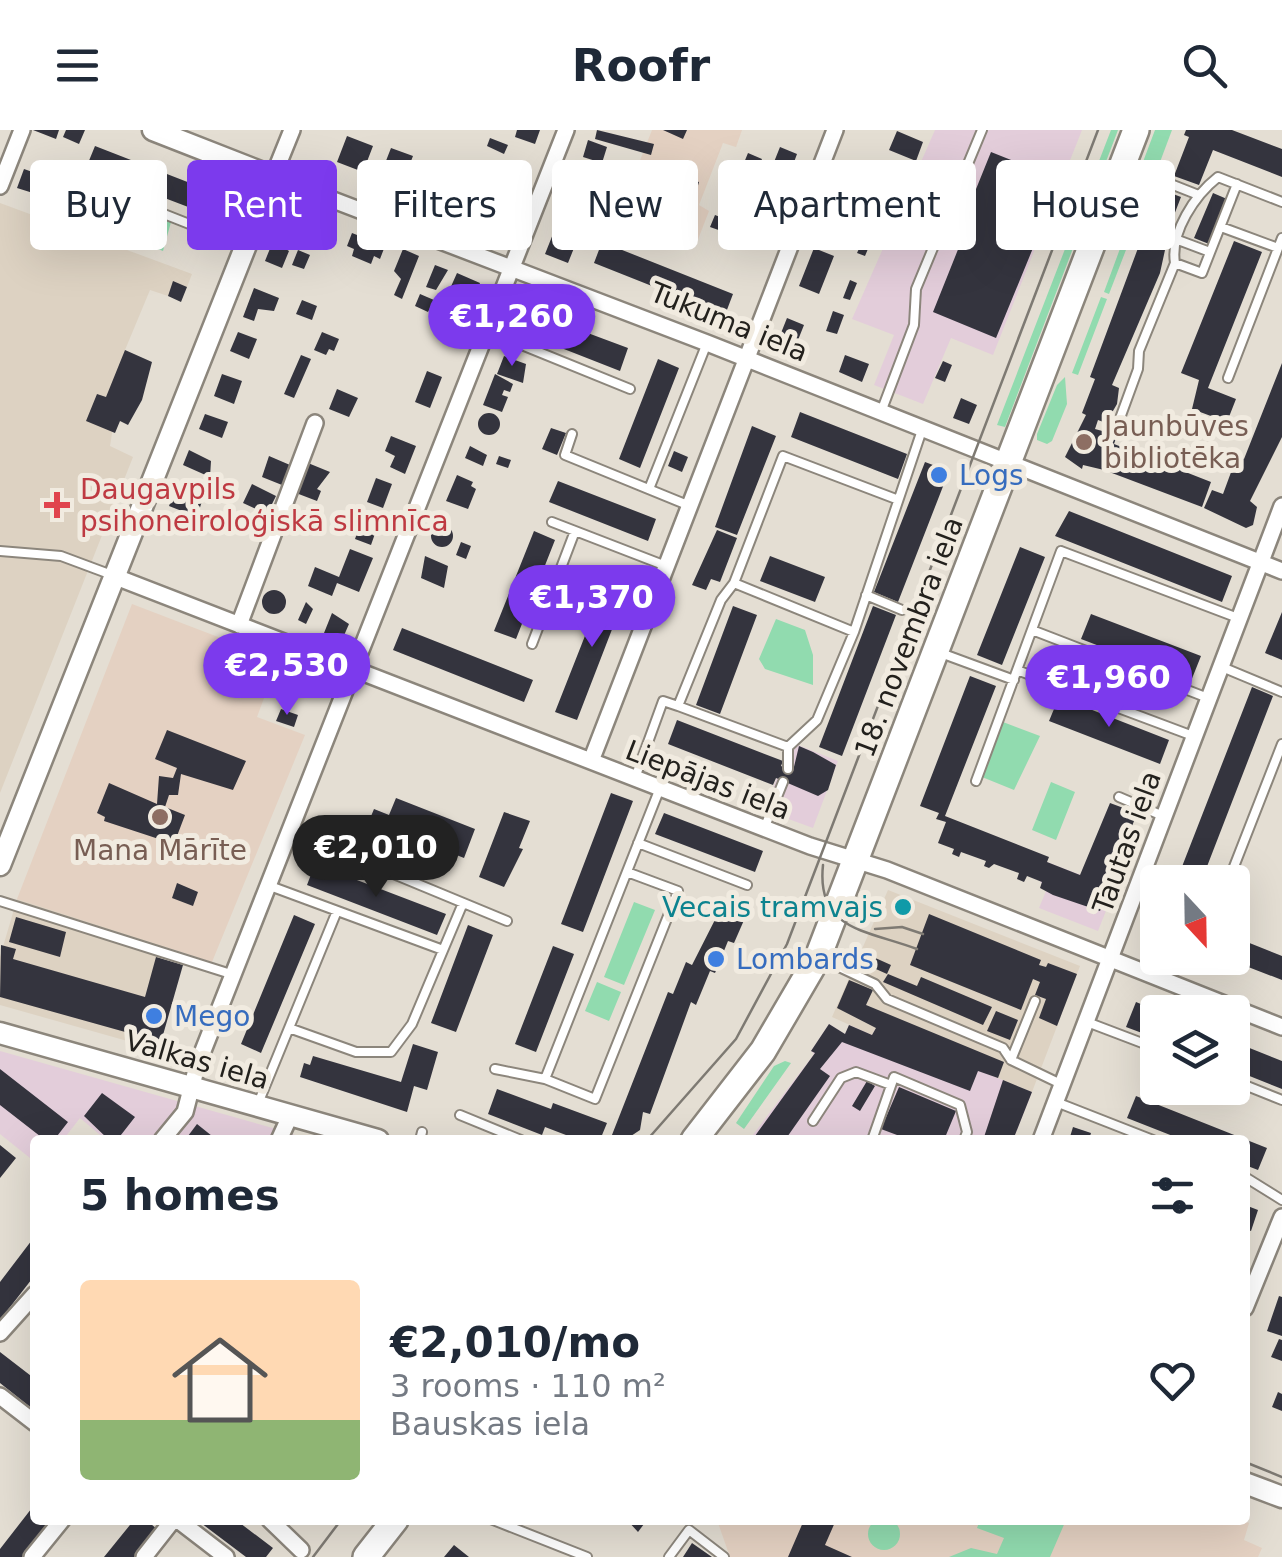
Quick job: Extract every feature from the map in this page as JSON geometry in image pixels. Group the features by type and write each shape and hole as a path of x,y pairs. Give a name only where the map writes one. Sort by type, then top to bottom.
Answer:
{"main road":[{"name":"18. novembra iela","path":"698,1135 763,1052 818,957 1136,130"},
{"path":"366,1557 391,1525"}],"street":[{"path":"0,186 22,130"},
{"name":"Tukuma iela","path":"153,130 230,160"},
{"path":"281,160 292,130"},
{"path":"166,1135 185,1112 191,1086 234,975 566,130"},
{"path":"591,761 835,130"},
{"name":"Tukuma iela","path":"337,201 1282,571"},
{"path":"0,865 243,250"},
{"path":"240,625 315,423"},
{"name":"Tautas iela","path":"1043,1135 1282,506"},
{"name":"Liepājas iela","path":"116,577 856,860 1282,1028"},
{"name":"Valkas iela","path":"0,1033 360,1135"},
{"path":"281,1135 290,1116"},
{"path":"1250,1296 1282,1217"},
{"path":"0,1333 30,1300"},
{"path":"0,1396 30,1418"},
{"path":"1250,1485 1282,1498"},
{"path":"32,1557 58,1525"},
{"path":"144,1557 172,1525"},
{"path":"182,1525 216,1554"},
{"path":"275,1525 301,1550"}],"lane":[{"path":"881,412 914,325 916,289 982,130"},
{"path":"1118,422 1138,369 1138,351 1175,263 1178,240 1196,194 1218,177 1282,202"},
{"path":"1175,263 1202,273 1238,184"},
{"path":"1175,186 1196,194"},
{"path":"1221,227 1278,248"},
{"path":"1228,378 1282,238"},
{"path":"1178,240 1210,252"},
{"path":"487,332 630,389"},
{"path":"649,490 708,343"},
{"path":"788,769 788,747 817,720 854,632 922,429"},
{"path":"572,434 564,454 690,506"},
{"path":"678,706 721,600 734,583 783,456 896,499"},
{"path":"552,522 666,566"},
{"path":"532,644 575,531"},
{"path":"976,781 1061,550 1238,618"},
{"path":"0,551 62,556 116,577"},
{"path":"734,583 854,632"},
{"path":"866,595 902,610"},
{"path":"1032,630 1208,698"},
{"path":"935,651 1193,736"},
{"path":"1220,666 1282,692"},
{"path":"635,778 664,701 788,747"},
{"path":"1235,865 1282,744"},
{"path":"1272,769 1282,773"},
{"path":"764,828 783,782"},
{"path":"546,1079 660,788"},
{"path":"1119,797 1163,816"},
{"path":"292,832 506,921"},
{"path":"638,843 747,885"},
{"path":"495,1069 534,1080 546,1079 595,1099 678,892 627,872"},
{"path":"270,886 443,950"},
{"path":"0,901 234,975"},
{"path":"289,1028 356,1052 391,1052 412,1024 464,903"},
{"path":"257,1106 337,911"},
{"path":"818,957 875,984 888,999 1003,1048 1011,1060 1063,1085"},
{"path":"1011,1060 1035,1001"},
{"path":"1087,1022 1140,1043"},
{"path":"813,1121 841,1078 856,1072 891,1085"},
{"path":"874,1135 894,1077 960,1105 966,1135"},
{"path":"1250,1087 1282,1100"},
{"path":"1056,1102 1140,1135"},
{"path":"460,1115 502,1135"},
{"path":"1250,1181 1282,1200"},
{"path":"506,1525 587,1557"},
{"path":"692,1532 697,1525"},
{"path":"669,1557 689,1530 724,1557"}],"shaded area":[{"path":"652,130 742,130 736,147 723,143 699,205 709,211 698,239 698,160 640,160"},
{"path":"935,130 1082,130 1070,160 996,160 996,250 1035,250 993,355 951,338 923,404 874,385 894,335 852,319 882,250 976,250 976,160 922,160"},
{"name":"Daugavpils psihoneiroloģiskā slimnīca","path":"0,203 30,214 30,250 127,250 192,274 187,287 168,296 150,290 125,350 110,446 133,457 0,793"},
{"name":"Mana Mārīte","path":"132,604 278,660 257,717 305,735 212,962 17,899"},
{"path":"798,745 838,761 813,828 764,810 784,760"},
{"path":"1047,862 1115,888 1098,931 1039,908 1046,891 1040,881"},
{"path":"888,890 1080,966 1032,1092 876,1028 872,1035 832,1017"},
{"path":"17,899 165,946 138,1044 0,1005 0,957"},
{"path":"829,1024 845,1034 849,1025 876,1028 1032,1092 1015,1135 753,1135 814,1054 811,1051"},
{"path":"0,1051 295,1135 100,1135 80,1118 67,1135 30,1135 30,1158 0,1134"},
{"path":"719,1525 1248,1525 1244,1540 1262,1548 1258,1557 730,1557"}],"green space":[{"path":"1111,130 1118,130 1107,160 1099,160"},
{"path":"1155,130 1172,130 1161,160 1144,160"},
{"path":"1065,250 1072,250 1005,427 997,425"},
{"path":"1120,250 1126,250 1109,294 1104,292"},
{"path":"1101,297 1107,299 1078,375 1072,373"},
{"path":"1065,377 1067,404 1052,441 1047,444 1037,440 1037,434 1057,385"},
{"path":"776,619 805,630 813,655 813,685 765,669 759,659"},
{"path":"1003,722 1040,736 1014,790 982,777"},
{"path":"1051,782 1075,792 1056,840 1032,830"},
{"path":"634,902 655,910 624,985 604,977"},
{"path":"597,982 621,992 609,1021 585,1011"},
{"path":"785,1061 791,1063 744,1129 736,1123 774,1066"},
{"path":"870,1525 899,1528 896,1546 884,1550 872,1546 868,1534"},
{"path":"1064,1525 1050,1557 949,1557 971,1548 997,1554 1004,1538 977,1528"}],"building":[{"path":"33,130 59,130 56,139"},
{"path":"66,130 85,130 79,144 63,137"},
{"path":"517,130 540,130 535,144 515,137"},
{"path":"597,130 654,144 651,155 595,139"},
{"path":"663,130 687,130 683,139"},
{"path":"1186,130 1232,130 1282,149 1282,177 1213,150 1199,185 1175,176 1189,137 1184,135"},
{"path":"897,131 923,142 916,160 889,150"},
{"path":"347,136 373,146 368,160 357,160 357,170 337,162"},
{"path":"490,138 508,145 504,154 487,146"},
{"path":"588,140 607,147 603,160 583,157"},
{"path":"95,146 131,160 89,160"},
{"path":"780,147 797,154 795,160 775,160"},
{"path":"391,148 413,156 411,160 386,160"},
{"path":"991,152 1011,160 996,160 996,250 1032,250 996,338 933,312 958,250 976,250 976,189"},
{"path":"748,153 762,159 762,160 745,160"},
{"path":"24,169 30,171 30,192 17,188"},
{"path":"167,174 187,182 187,207 167,199"},
{"path":"1213,193 1227,199 1209,244 1194,238"},
{"path":"715,215 718,216 718,230 710,227"},
{"path":"352,233 357,235 357,250 383,250 380,259 374,256 371,264 352,256 354,249 347,246"},
{"path":"552,236 552,250 573,250 568,263 545,254"},
{"path":"1234,241 1262,252 1208,388 1236,399 1227,422 1192,409 1199,380 1181,373"},
{"path":"269,250 289,251 282,268 265,261"},
{"path":"298,250 310,255 304,269 292,265"},
{"path":"403,250 419,256 402,299 394,295 401,279 394,271"},
{"path":"599,250 622,250 733,294 725,315 594,263"},
{"path":"813,250 834,256 819,294 799,286"},
{"path":"1137,250 1165,250 1160,273 1112,385 1119,388 1117,404 1106,423 1098,420 1095,429 1117,435 1114,444 1211,482 1202,507 1104,470 1083,465 1082,469 1065,457 1086,415 1082,413 1095,379 1090,377"},
{"path":"435,265 448,270 436,290 426,287"},
{"path":"457,273 480,283 473,301 449,291"},
{"path":"850,280 857,283 850,300 843,298"},
{"path":"173,281 187,287 181,302 168,296"},
{"path":"254,288 279,298 274,311 258,309 254,321 243,317"},
{"path":"420,294 434,300 428,312 415,306"},
{"path":"302,300 317,306 312,320 296,314"},
{"path":"526,310 628,348 620,371 518,331"},
{"path":"833,311 844,315 837,334 826,331"},
{"path":"787,318 804,325 792,355 775,348"},
{"path":"238,332 257,339 249,359 230,351"},
{"path":"322,332 339,339 334,351 329,349 326,355 314,350"},
{"path":"125,350 152,362 142,400 128,425 120,421 115,433 86,421 97,394 106,397"},
{"path":"301,355 311,359 294,398 284,394"},
{"path":"845,355 869,364 862,382 839,372"},
{"path":"504,356 526,364 523,383 497,374"},
{"path":"658,359 679,368 640,468 619,459"},
{"path":"943,361 952,365 945,382 935,378"},
{"path":"1282,363 1282,437 1250,501 1257,507 1253,525 1246,528 1204,508 1212,490 1223,494 1237,456 1244,459"},
{"path":"427,371 442,377 430,408 415,402"},
{"path":"222,374 242,381 234,404 214,396"},
{"path":"495,374 513,384 510,392 504,390 502,395 508,397 502,412 483,405"},
{"path":"337,389 358,398 349,417 329,409"},
{"path":"961,398 977,405 969,424 953,418"},
{"path":"800,412 907,454 898,479 791,437"},
{"path":"485,413 493,413 500,424 493,435 485,435 478,428 478,420"},
{"path":"205,414 228,422 222,438 199,429"},
{"path":"752,426 776,436 737,535 715,527"},
{"path":"551,428 566,433 557,455 542,449"},
{"path":"391,436 416,446 405,474 390,467 395,456 385,451"},
{"path":"470,446 487,455 483,466 465,458"},
{"path":"189,450 211,461 210,477 183,465"},
{"path":"674,451 688,457 682,472 668,466"},
{"path":"269,456 290,465 282,485 262,477"},
{"path":"499,456 511,460 508,468 496,464"},
{"path":"925,462 949,471 898,602 874,592"},
{"path":"308,463 330,472 317,489 321,491 317,501 296,493"},
{"path":"457,475 473,482 471,486 476,489 468,509 446,501"},
{"path":"376,478 392,484 383,508 367,502"},
{"path":"558,481 656,519 648,541 549,502"},
{"path":"252,484 276,496 267,514 243,503"},
{"path":"175,491 202,501 197,517 169,506"},
{"path":"1069,511 1232,576 1222,602 1055,536"},
{"path":"361,522 377,528 371,545 355,539"},
{"path":"442,525 450,528 450,544 442,547 434,544 431,536 434,528"},
{"path":"717,530 737,538 720,582 711,579 706,590 692,585"},
{"path":"534,531 555,540 516,639 494,631"},
{"path":"461,542 471,546 466,559 456,555"},
{"path":"1020,547 1045,557 1002,665 977,655"},
{"path":"350,549 373,558 359,592 337,583 332,596 308,586 315,567 339,577"},
{"path":"425,556 448,566 444,588 421,578"},
{"path":"770,556 825,577 815,602 760,581"},
{"path":"607,580 628,588 577,720 555,712"},
{"path":"274,590 283,593 283,611 274,614 265,611 262,602 265,593"},
{"path":"306,602 313,609 306,624 298,620"},
{"path":"733,606 757,615 720,714 696,705"},
{"path":"873,606 896,615 842,756 819,747"},
{"path":"1282,612 1282,660 1265,653"},
{"path":"332,613 349,624 342,640 324,633"},
{"path":"1091,614 1201,656 1191,681 1081,639"},
{"path":"402,628 533,680 524,702 393,650"},
{"path":"308,672 327,679 321,695 302,687"},
{"path":"970,676 996,686 945,816 1049,857 1047,862 1080,875 1110,803 1137,813 1100,911 1053,895 1040,888 1042,882 1027,876 1024,882 1017,879 1019,873 994,864 989,868 984,866 986,861 961,852 959,857 952,854 954,849 938,843 946,822 936,819 939,813 920,806"},
{"path":"1252,687 1273,696 1208,865 1183,865"},
{"path":"1059,697 1169,740 1160,764 1049,721"},
{"path":"281,709 298,715 294,727 276,721"},
{"path":"677,720 783,761 781,766 793,771 799,746 813,752 836,765 828,790 818,796 776,778 773,785 668,744"},
{"path":"167,730 246,761 233,790 181,774 178,795 169,795 165,807 185,815 174,844 104,821 105,817 97,813 109,783 157,804 159,776 173,778 177,768 155,759"},
{"path":"611,793 633,801 583,932 561,924"},
{"path":"396,798 475,829 464,858 389,828 387,834 367,826 374,809 389,815"},
{"path":"504,812 530,821 519,848 523,849 504,887 479,877"},
{"path":"664,813 763,851 755,872 655,834"},
{"path":"315,864 446,914 437,935 307,885"},
{"path":"177,883 198,892 193,906 172,898"},
{"path":"724,902 748,911 734,943 728,941 715,973 710,971 696,1005 691,1002 650,1114 643,1112 640,1130 632,1135 612,1135 668,992 673,994 686,962 692,965"},
{"path":"929,914 1041,960 1039,965 1046,967 1048,963 1077,974 1057,1026 1039,1018 1046,999 1035,995 1040,982 1033,979 1021,1010 910,965"},
{"path":"294,915 315,924 261,1053 241,1044"},
{"path":"16,917 66,932 60,957 9,942"},
{"path":"468,925 493,935 456,1032 431,1023"},
{"path":"1250,943 1282,956 1282,980 1250,968"},
{"path":"1,945 16,949 13,959 145,997 156,957 183,965 161,1042 0,997"},
{"path":"553,946 574,954 536,1052 515,1044"},
{"path":"862,952 891,965 887,974 858,961"},
{"path":"888,974 917,986 921,977 992,1007 983,1025 883,982"},
{"path":"849,980 873,990 866,1005 1004,1062 998,1078 978,1071 970,1091 842,1042 820,1069 830,1076 789,1135 756,1135 815,1053 811,1051 829,1024 845,1034 849,1025 872,1035 876,1028 837,1008"},
{"path":"1136,1002 1140,1004 1140,1032 1126,1027"},
{"path":"996,1011 1018,1020 1010,1040 987,1031"},
{"path":"413,1044 438,1052 427,1090 414,1086 407,1112 300,1077 304,1063 310,1065 313,1056 401,1082"},
{"path":"1250,1048 1282,1061 1282,1089 1250,1076"},
{"path":"0,1069 68,1122 58,1135 39,1135 0,1105"},
{"path":"1003,1080 1032,1092 1015,1135 985,1135"},
{"path":"867,1081 875,1086 860,1111 852,1106"},
{"path":"899,1087 956,1111 946,1135 897,1135 881,1129"},
{"path":"497,1089 551,1109 553,1103 607,1123 602,1135 566,1135 545,1127 542,1135 488,1114"},
{"path":"102,1093 135,1117 121,1135 104,1135 84,1116"},
{"path":"1136,1096 1140,1098 1140,1105 1159,1105 1234,1135 1170,1135 1127,1118"},
{"path":"197,1124 211,1135 189,1135"},
{"path":"1073,1127 1091,1133 1090,1135 1071,1135"},
{"path":"1250,1141 1267,1148 1258,1170 1250,1167"},
{"path":"0,1145 16,1158 0,1178"},
{"path":"1250,1207 1258,1210 1250,1231"},
{"path":"30,1243 30,1281 0,1320 0,1282"},
{"path":"1279,1296 1282,1297 1282,1336 1267,1331"},
{"path":"1279,1339 1282,1340 1282,1361 1271,1357"},
{"path":"0,1352 30,1375 30,1407 0,1383"},
{"path":"1278,1392 1282,1394 1282,1411 1272,1407"},
{"path":"30,1510 30,1525 47,1525 22,1557 0,1557 0,1549"},
{"path":"130,1525 152,1525 157,1529 135,1557 104,1557"},
{"path":"204,1525 243,1525 273,1548 266,1557 246,1557"},
{"path":"802,1525 834,1525 825,1545 852,1557 788,1557"},
{"path":"692,1543 712,1557 683,1557"},
{"path":"454,1545 469,1557 444,1557"}],"tram line":[{"path":"651,1135 736,1039 787,944 1098,130"},
{"path":"823,865 823,887 836,916 863,931 917,949"},
{"path":"875,929 902,927 923,934"},
{"path":"1250,1464 1282,1477"},
{"path":"313,1557 337,1525"}],"place":[{"name":"Jaunbūves bibliotēka","path":"1084,442"},
{"name":"Logs","path":"939,475"},
{"name":"Daugavpils psihoneiroloģiskā slimnīca","path":"57,505"},
{"name":"Mana Mārīte","path":"160,817"},
{"name":"Vecais tramvajs","path":"903,907"},
{"name":"Lombards","path":"716,959"},
{"name":"Mego","path":"154,1016"}]}
